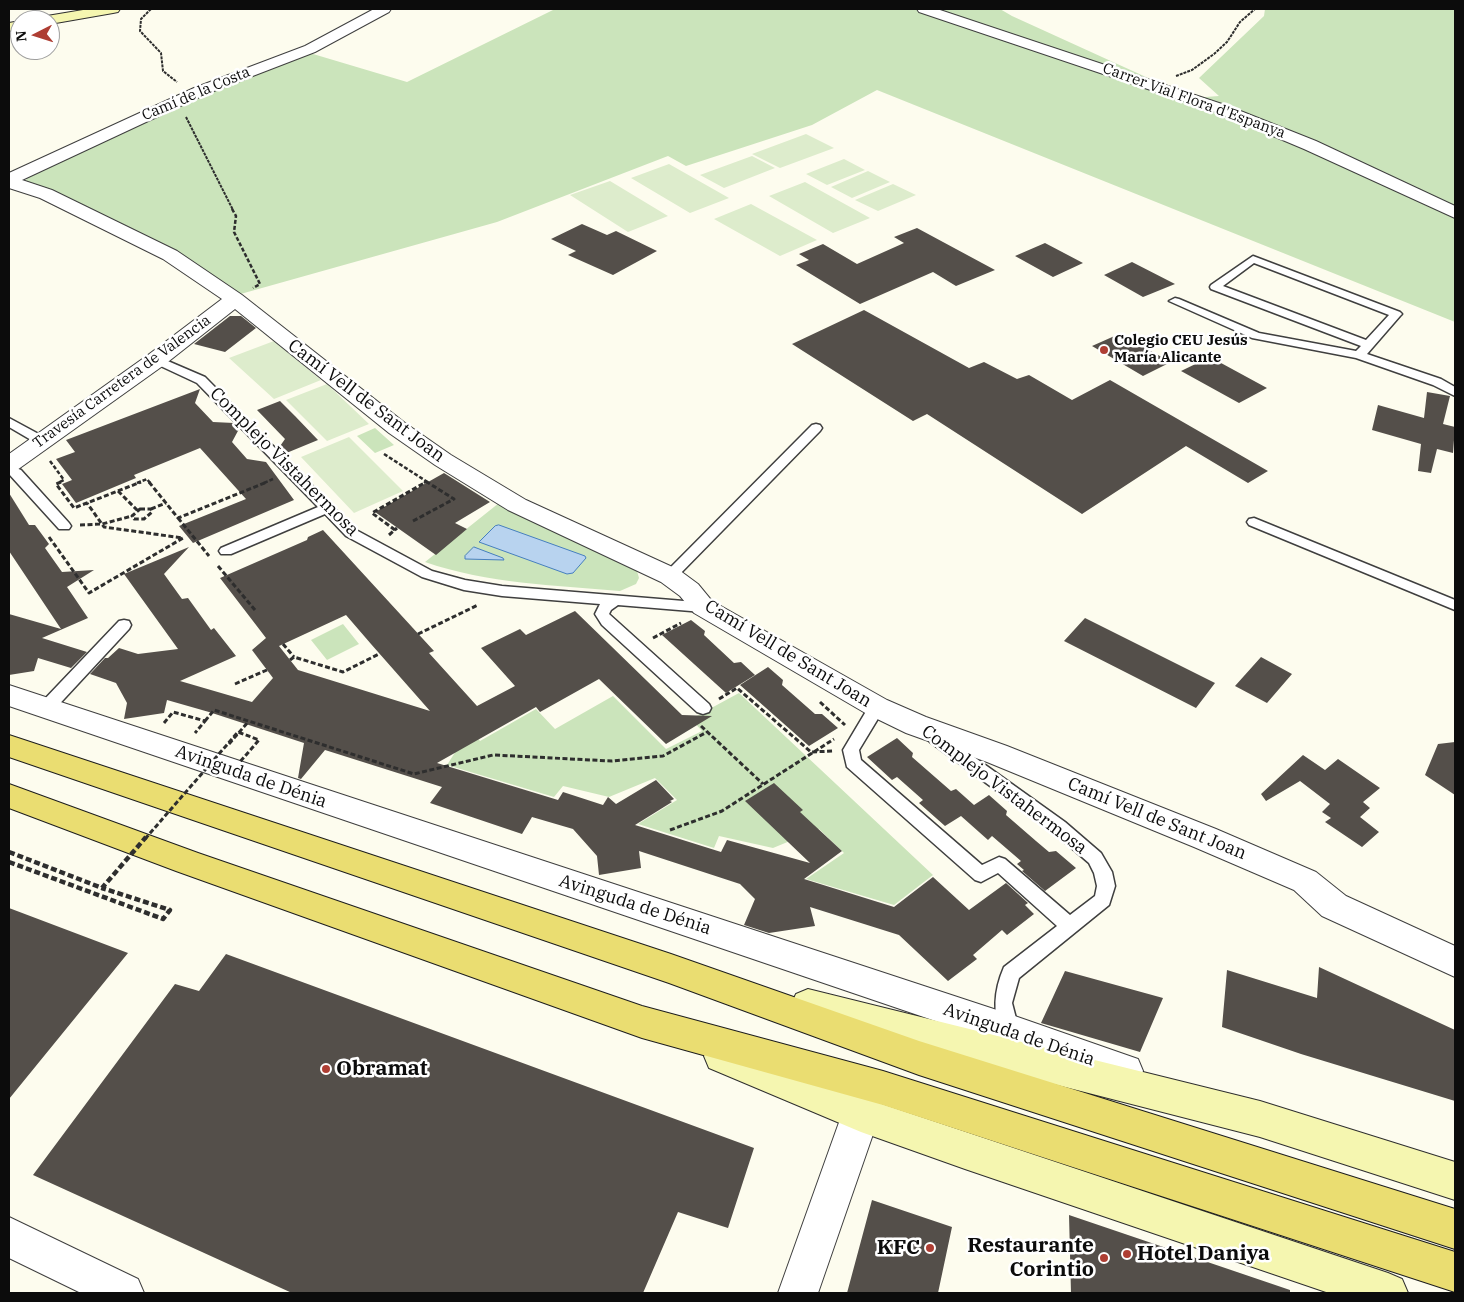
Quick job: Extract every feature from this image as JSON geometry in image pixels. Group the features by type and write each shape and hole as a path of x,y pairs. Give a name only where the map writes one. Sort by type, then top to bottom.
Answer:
{"main road":[{"path":"60,18 113,9"},
{"name":"Avinguda de Dénia","path":"9,746 670,969 919,1058 1455,1229"},
{"path":"9,796 187,862 642,1022 861,1114 965,1151 1388,1293"},
{"name":"Avinguda de Dénia","path":"670,969 940,1040 1260,1120 1455,1181"},
{"path":"642,1022 883,1088 1455,1272"}],"street":[{"name":"Camí de la Costa","path":"9,181 200,91 310,49 384,9"},
{"name":"Carrer Vial Flora d'Espanya","path":"924,9 1192,98 1295,139 1455,213"},
{"name":"Camí Vell de Sant Joan","path":"9,181 46,194 170,255 235,299 397,428 443,460 517,504 670,576 689,590 693,614 992,764 1205,838 1305,881 1334,906 1455,962"},
{"name":"Travesía Carretera de Valencia","path":"11,469 42,441 156,360 235,299"},
{"name":"Avinguda de Dénia","path":"9,695 1009,1030 1260,1120"},
{"path":"798,1293 861,1114"},
{"path":"9,1236 124,1293"}],"lane":[{"path":"1359,355 1396,314 1253,259 1215,287 1368,345"},
{"path":"1175,301 1256,336 1359,355 1437,382 1455,392"},
{"name":"Complejo Vistahermosa","path":"156,360 201,380 338,522 362,540 436,578 502,591 617,600 693,614"},
{"path":"9,422 42,441"},
{"path":"670,576 816,428"},
{"path":"11,469 64,526"},
{"path":"226,551 325,509"},
{"path":"1254,522 1455,605"},
{"path":"617,600 609,602 602,614 703,708"},
{"path":"46,708 124,625"},
{"path":"877,707 851,750 853,763 981,874 999,864 1070,926"},
{"name":"Complejo Vistahermosa","path":"992,764 1058,827 1095,858 1103,872 1106,886 1103,900 1010,973 1003,1003 1009,1030"}],"path":[{"path":"152,9 141,19 140,31 161,53 163,71 176,81 180,87 168,91 177,102 196,134 236,216 234,232 260,284 235,299"},
{"path":"1192,98 1163,78 1189,72 1206,60 1226,41 1240,22 1247,18 1255,9"},
{"path":"384,454 454,499 413,521"},
{"path":"11,469 48,459 64,480 56,484 74,508 147,479 178,518 291,472"},
{"path":"395,530 372,513 427,481"},
{"path":"118,490 137,510"},
{"path":"43,530 89,593 183,538 104,527 87,503"},
{"path":"102,524 132,516 137,510 151,509 166,503"},
{"path":"132,516 134,519 145,519 150,516 151,509"},
{"path":"418,634 486,601"},
{"path":"636,647 693,614"},
{"path":"284,644 294,658 343,672 380,654"},
{"path":"290,660 294,658"},
{"path":"235,684 267,670"},
{"path":"703,708 738,688 811,752 851,750"},
{"path":"816,699 849,730"},
{"path":"205,721 214,710 414,774 493,755 612,761 663,756 708,732"},
{"path":"102,888 238,732 259,740 239,763"},
{"path":"670,830 722,811 811,752 842,734"},
{"path":"9,852 102,888 170,910 163,919 9,862"}],"green space":[{"path":"555,9 1000,9 1192,98 1219,96 1199,78 1264,16 1265,9 1455,9 1455,322 877,90 812,125 686,166 668,156 497,222 237,295 25,183 29,173 177,102 303,51 407,82"},
{"path":"806,134 834,148 780,168 752,154"},
{"path":"752,156 775,168 724,188 700,175"},
{"path":"844,159 865,170 827,185 806,174"},
{"path":"669,164 729,198 690,213 631,178"},
{"path":"868,171 890,182 852,198 831,187"},
{"path":"610,181 668,216 628,232 570,195"},
{"path":"805,182 870,218 833,233 769,196"},
{"path":"893,184 916,195 878,211 855,200"},
{"path":"751,204 817,240 780,256 714,219"},
{"path":"274,341 321,380 274,399 229,358"},
{"path":"327,384 369,424 327,441 286,400"},
{"path":"375,428 394,445 375,453 357,436"},
{"path":"349,437 403,491 354,513 301,457"},
{"path":"499,503 637,571 639,578 636,584 620,591 546,585 473,575 425,562"},
{"path":"343,624 359,644 327,660 311,640"},
{"path":"739,693 933,875 894,905 806,879 844,853 819,829 773,848 719,836 714,848 638,824 677,800 655,778 609,797 563,786 554,797 447,765 461,743 476,736 480,741 536,709 555,729 613,696 666,749 702,731 691,719"}],"water":[{"path":"499,525 585,556 586,558 573,573 567,574 479,542 495,526"},
{"path":"474,547 504,560 465,559 465,556"}],"building":[{"path":"582,224 607,235 616,231 657,251 613,275 568,255 576,251 551,239"},
{"path":"917,228 995,270 956,286 933,272 860,304 796,265 809,260 799,254 823,244 857,264 904,243 894,237"},
{"path":"1045,243 1083,263 1053,277 1015,256"},
{"path":"1132,262 1175,284 1143,297 1104,275"},
{"path":"864,310 969,368 984,362 1017,379 1029,375 1072,400 1110,380 1268,471 1248,483 1186,446 1082,514 927,414 913,421 792,344"},
{"path":"230,316 241,316 256,328 225,352 194,344"},
{"path":"1119,334 1171,362 1143,376 1092,346"},
{"path":"1210,357 1267,388 1239,403 1181,371"},
{"path":"200,389 195,403 213,422 234,423 239,429 232,442 247,459 266,462 294,500 193,543 179,526 246,499 200,448 134,475 136,478 76,503 62,484 72,480 56,459 75,452 66,440"},
{"path":"1427,392 1450,396 1443,424 1455,427 1453,453 1437,449 1431,473 1418,471 1421,444 1372,430 1378,405 1424,418"},
{"path":"280,401 318,440 284,454 278,449 285,439 257,410"},
{"path":"444,473 490,502 455,523 467,529 436,555 375,512"},
{"path":"9,493 29,525 35,525 49,544 45,548 62,572 94,570 67,587 88,618 42,638 87,652 71,668 38,658 34,671 9,675 9,614 61,629 9,551"},
{"path":"323,530 434,651 429,653 477,706 515,686 481,648 520,629 526,635 575,611 682,715 712,716 666,744 599,679 540,712 536,707 437,763 558,800 563,792 603,805 608,797 616,804 656,780 674,799 635,825 721,852 727,840 810,863 745,801 774,783 803,810 800,812 842,851 804,879 894,907 933,877 969,910 1006,883 1028,903 1025,905 1034,914 1007,935 1002,930 973,955 977,959 948,981 899,935 810,907 815,926 769,933 744,925 755,899 740,884 639,851 641,868 599,875 597,856 573,829 532,817 522,834 430,803 442,787 325,750 301,779 298,778 304,743 209,712 167,700 164,713 124,719 127,703 116,683 90,674 105,658 108,658 119,648 138,654 178,649 124,574 189,547 164,574 182,599 188,598 211,630 214,628 236,656 180,681 252,702 273,678 252,650 266,638 220,578 307,540 308,537","holes":["346,615 430,711 298,670 279,646"]},
{"path":"1085,618 1215,683 1196,708 1064,641"},
{"path":"691,620 705,631 704,635 734,663 741,662 755,675 726,693 662,635"},
{"path":"1261,657 1292,674 1267,703 1235,686"},
{"path":"768,667 783,680 782,685 815,714 822,714 838,728 809,746 740,685"},
{"path":"897,738 913,753 912,757 951,791 956,789 974,805 989,795 1007,811 1006,815 1049,852 1056,851 1076,868 1045,891 1022,871 1024,870 1017,864 1021,861 992,836 988,840 961,816 945,826 919,803 923,800 897,777 892,780 867,757"},
{"path":"1455,742 1455,795 1425,775 1438,744"},
{"path":"1303,755 1325,770 1338,759 1380,788 1363,802 1370,808 1360,817 1379,832 1362,847 1325,822 1331,818 1322,812 1330,804 1300,781 1266,801 1261,794"},
{"path":"9,908 128,953 9,1099"},
{"name":"Obramat","path":"226,954 754,1148 728,1228 678,1212 643,1293 292,1293 33,1175 175,984 199,991"},
{"path":"1319,967 1455,1030 1455,1101 1301,1054 1222,1027 1227,970 1317,998"},
{"path":"1065,971 1163,998 1140,1052 1041,1023"},
{"path":"872,1200 952,1227 938,1293 847,1293"},
{"name":"Hotel Daniya","path":"1069,1215 1290,1290 1290,1293 1071,1293"}],"place":[{"name":"Colegio CEU Jesús María Alicante","path":"1104,350"},
{"name":"Obramat","path":"326,1069"},
{"name":"KFC","path":"930,1248"},
{"name":"Hotel Daniya","path":"1127,1254"},
{"name":"Restaurante Corintio","path":"1104,1258"}]}
